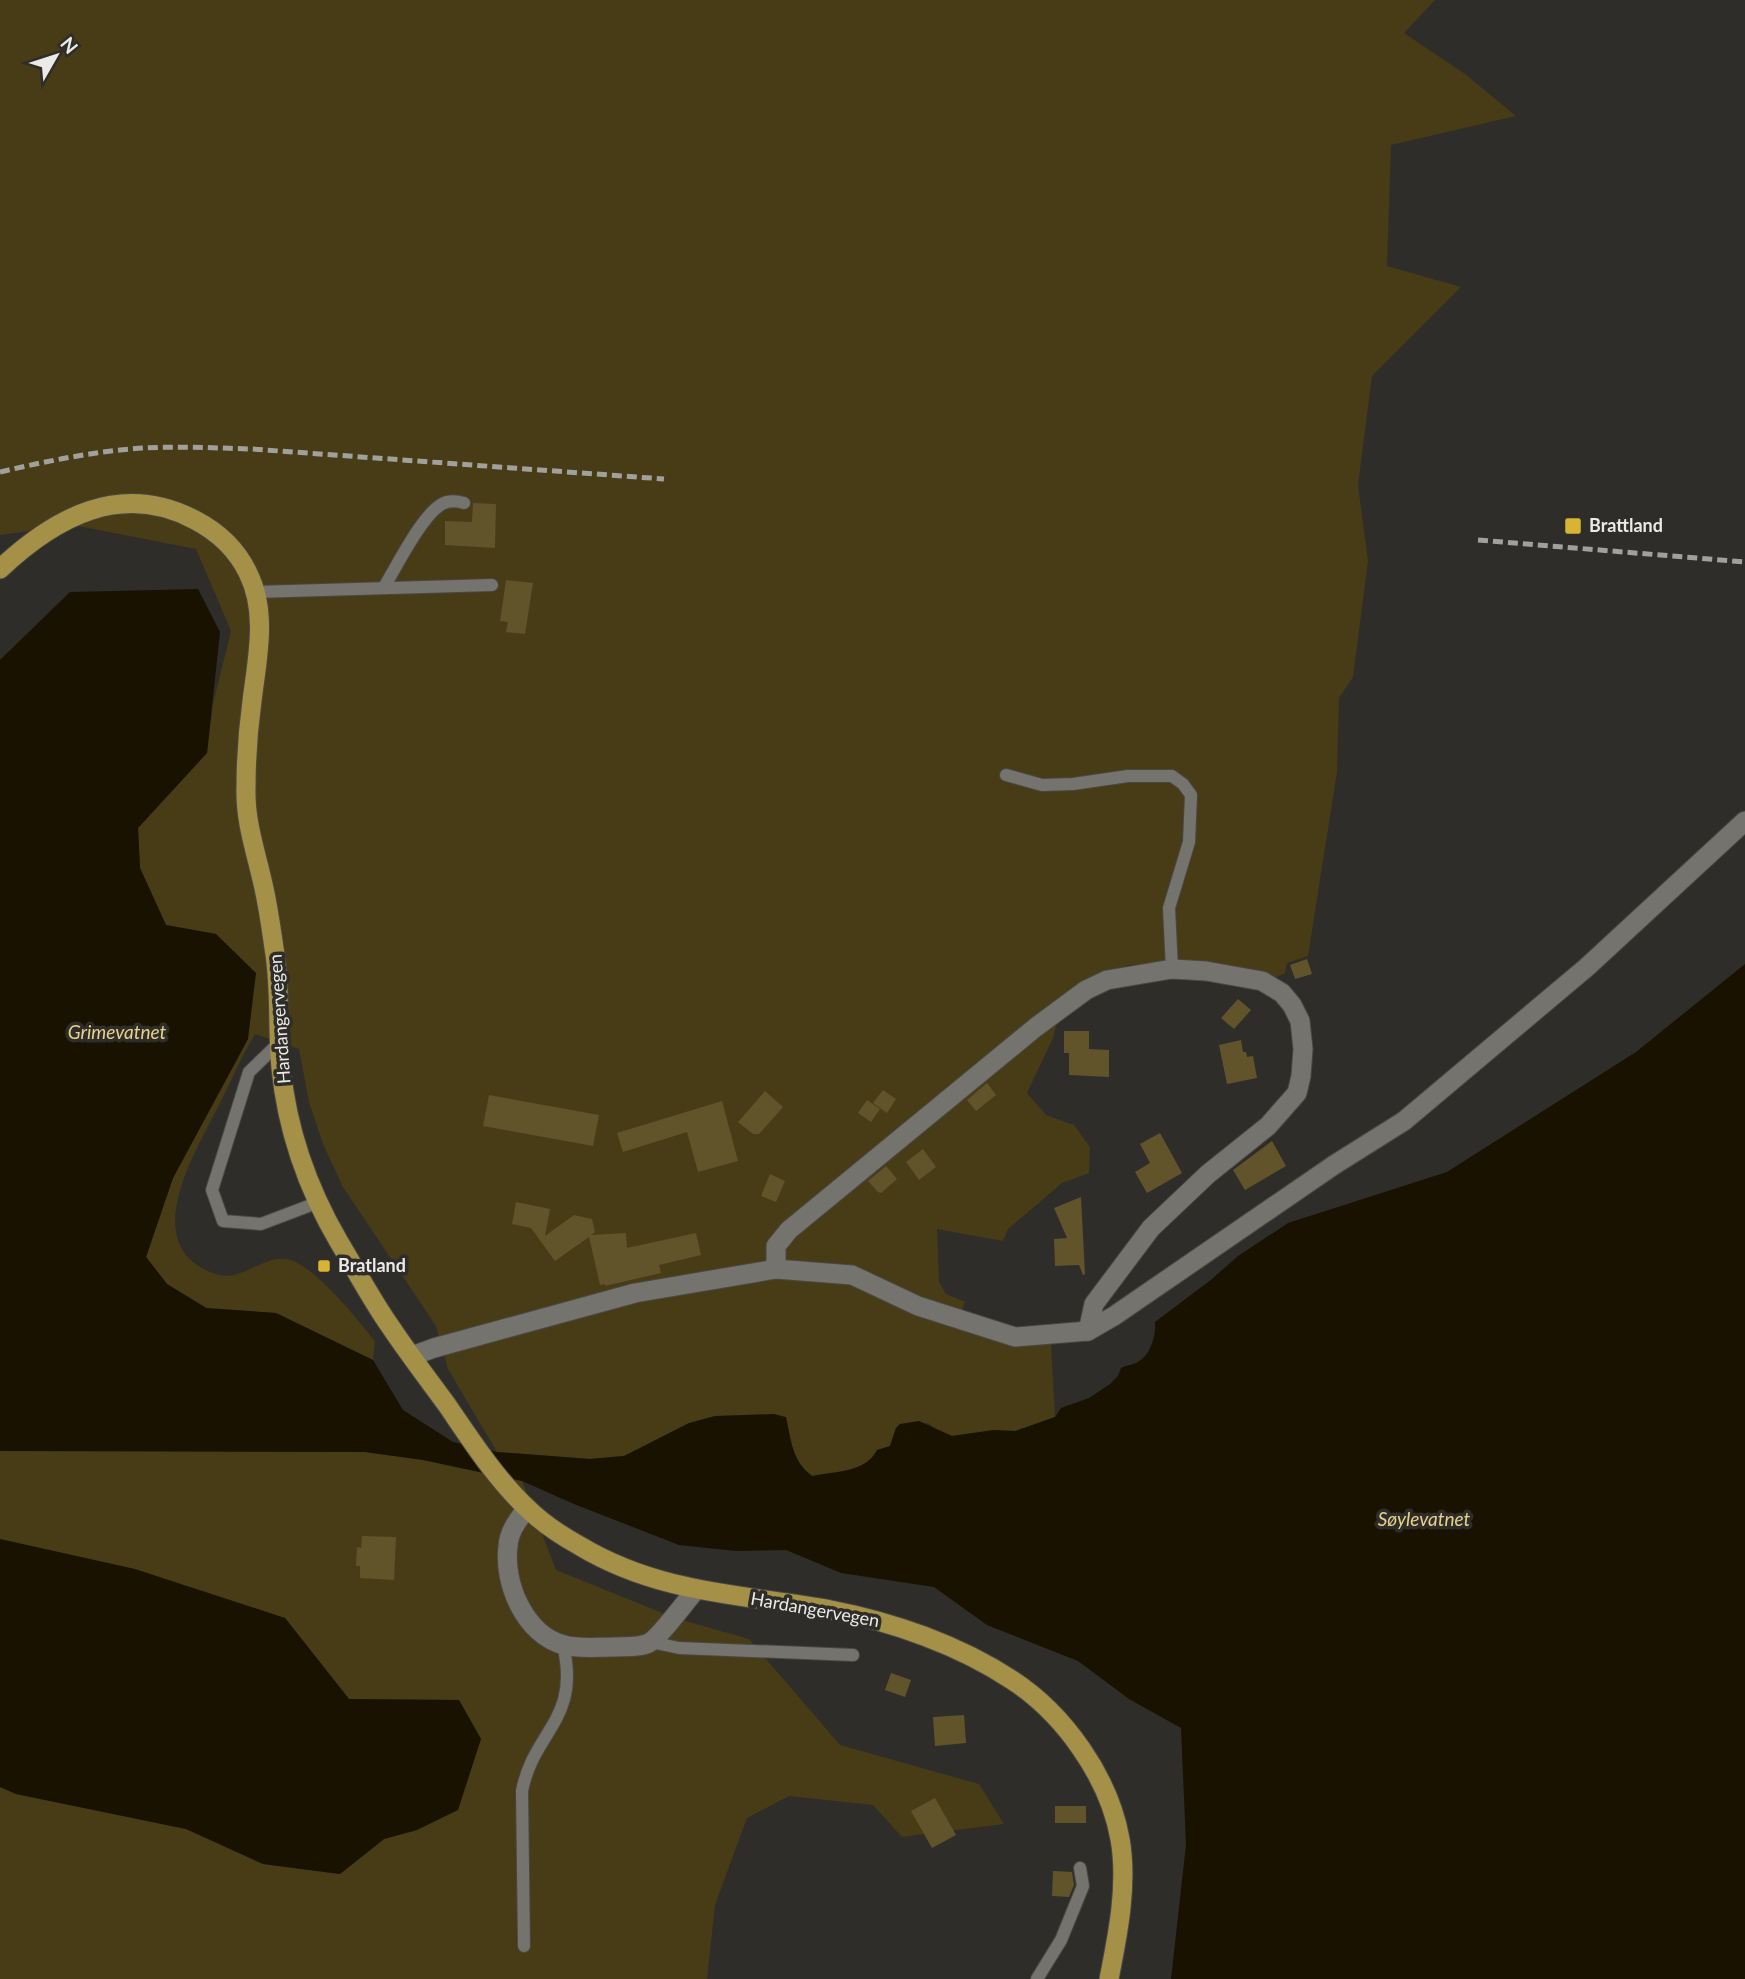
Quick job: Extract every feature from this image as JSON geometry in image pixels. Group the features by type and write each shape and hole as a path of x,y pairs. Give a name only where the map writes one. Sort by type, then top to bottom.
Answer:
{"main road":[{"name":"Hardangervegen","path":"0,569 38,536 62,521 111,504 139,504 181,513 222,537 248,573 259,611 245,796 251,840 262,881 276,957 281,1070 291,1125 307,1177 332,1229 387,1323 509,1488 527,1508 580,1547 612,1563 695,1591 836,1611 915,1633 953,1649 1016,1682 1053,1714 1081,1750 1105,1792 1120,1839 1122,1883 1119,1929 1110,1979"}],"street":[{"path":"412,1356 635,1293 776,1269 852,1275 918,1306 1015,1337 1088,1331 1404,1121 1587,967 1745,821"},
{"path":"776,1269 776,1246 789,1230 1086,990 1107,979 1172,969 1206,971 1262,981 1282,993 1292,1004 1300,1021 1303,1049 1297,1093 1268,1126 1208,1174 1151,1228 1094,1304 1088,1331"},
{"path":"527,1508 513,1527 508,1544 507,1565 512,1591 535,1628 564,1645 635,1646 651,1642 695,1591"}],"lane":[{"path":"384,587 413,538 435,509 448,502 464,503"},
{"path":"255,592 492,585"},
{"path":"1006,775 1042,785 1073,784 1128,776 1172,776 1182,784 1191,795 1189,842 1169,908 1172,969"},
{"path":"280,1041 249,1072 212,1190 223,1221 261,1224 319,1202"},
{"path":"651,1642 680,1648 853,1655"},
{"path":"524,1946 522,1791 525,1774 559,1717 567,1695 568,1665 564,1645"},
{"path":"1037,1979 1061,1940 1083,1886 1080,1868"}],"shaded area":[{"path":"0,0 1435,0 1404,33 1465,74 1516,116 1391,145 1387,266 1461,287 1372,376 1358,485 1368,561 1353,677 1339,698 1337,772 1308,956 1287,963 1285,973 1273,979 1239,968 1199,960 1129,965 1080,982 1063,999 1053,1038 1027,1093 1046,1115 1074,1125 1090,1147 1089,1173 1062,1183 1008,1229 1003,1241 937,1229 939,1282 946,1294 965,1302 960,1315 1014,1328 1050,1327 1055,1417 1015,1431 994,1430 952,1436 928,1423 896,1428 890,1446 877,1450 865,1463 849,1470 812,1476 796,1457 786,1418 652,1443 624,1456 590,1459 497,1452 448,1369 436,1326 343,1187 323,1144 309,1102 299,1049 255,1034 186,1172 178,1197 175,1221 179,1243 192,1261 224,1276 234,1275 277,1259 297,1263 334,1293 375,1341 373,1360 276,1313 207,1308 167,1284 146,1257 173,1178 248,1039 216,934 166,925 140,868 138,828 207,753 213,704 231,631 196,549 73,525 0,535"},
{"path":"0,1451 365,1452 423,1460 522,1481 556,1570 675,1618 749,1639 840,1745 979,1784 1004,1824 902,1837 873,1805 789,1796 747,1818 715,1905 707,1979 0,1979 0,1787 16,1794 186,1829 263,1864 340,1874 384,1839 417,1830 481,1739 459,1700 349,1699 285,1618 0,1539"}],"water":[{"name":"Søylevatnet","path":"198,589 220,632 207,753 138,828 140,868 166,925 216,934 256,973 248,1039 173,1178 146,1257 167,1284 206,1308 276,1313 373,1360 403,1410 453,1442 497,1452 590,1459 624,1456 689,1423 715,1416 774,1414 786,1417 796,1457 812,1476 849,1470 865,1463 877,1450 890,1446 900,1424 919,1421 952,1436 994,1430 1015,1431 1055,1417 1061,1408 1089,1398 1110,1384 1121,1368 1143,1359 1152,1344 1155,1322 1238,1256 1288,1223 1447,1172 1636,1052 1745,964 1745,1979 1171,1979 1186,1845 1181,1728 1129,1699 1078,1661 987,1625 934,1587 841,1573 786,1550 736,1551 679,1545 522,1481 423,1460 365,1452 0,1451 0,660 70,592"},
{"path":"0,1539 135,1569 285,1618 349,1699 459,1700 481,1739 458,1810 417,1830 384,1839 340,1874 263,1864 186,1829 16,1794 0,1787"}],"building":[{"path":"473,503 496,504 495,548 445,545 445,521 472,522"},
{"path":"506,580 533,583 525,634 506,632 508,622 500,621"},
{"path":"1307,959 1312,974 1295,979 1290,965"},
{"path":"1238,999 1251,1010 1234,1029 1221,1018"},
{"path":"1064,1031 1089,1031 1089,1049 1109,1050 1109,1077 1069,1075 1069,1053 1064,1053"},
{"path":"1241,1040 1243,1052 1246,1052 1247,1057 1253,1056 1257,1078 1227,1084 1219,1045"},
{"path":"987,1083 996,1095 976,1111 967,1100"},
{"path":"883,1090 896,1099 887,1113 873,1103"},
{"path":"765,1091 783,1107 759,1134 753,1134 738,1122"},
{"path":"489,1095 599,1115 593,1146 483,1126"},
{"path":"867,1100 880,1109 871,1122 858,1113"},
{"path":"722,1101 738,1161 698,1172 687,1132 623,1152 617,1133"},
{"path":"1160,1133 1182,1173 1147,1193 1135,1172 1150,1163 1140,1144"},
{"path":"1272,1141 1286,1166 1245,1190 1233,1170"},
{"path":"923,1149 936,1167 919,1180 906,1162"},
{"path":"886,1166 897,1179 881,1193 868,1181"},
{"path":"770,1174 785,1181 776,1202 761,1196"},
{"path":"1081,1197 1083,1275 1079,1265 1055,1266 1054,1239 1067,1238 1054,1208"},
{"path":"516,1202 550,1209 545,1236 574,1215 592,1219 595,1232 591,1235 626,1233 627,1248 696,1233 701,1255 659,1265 661,1273 600,1285 589,1237 555,1261 531,1228 512,1224"},
{"path":"362,1536 396,1537 394,1580 360,1578 360,1566 356,1566 357,1547 361,1548"},
{"path":"891,1673 911,1680 905,1697 885,1690"},
{"path":"964,1715 966,1743 935,1746 933,1717"},
{"path":"935,1798 956,1835 932,1848 911,1811"},
{"path":"1055,1806 1086,1806 1086,1823 1055,1823"},
{"path":"1053,1871 1072,1872 1074,1885 1069,1897 1052,1896"}],"railway":[{"path":"0,472 108,451 185,447 252,449 664,479"},
{"path":"1478,540 1745,562"}],"place":[{"name":"Brattland","path":"1573,526"},
{"name":"Bratland","path":"324,1266"}],"water label":[{"name":"Grimevatnet","path":"117,1032"}]}
